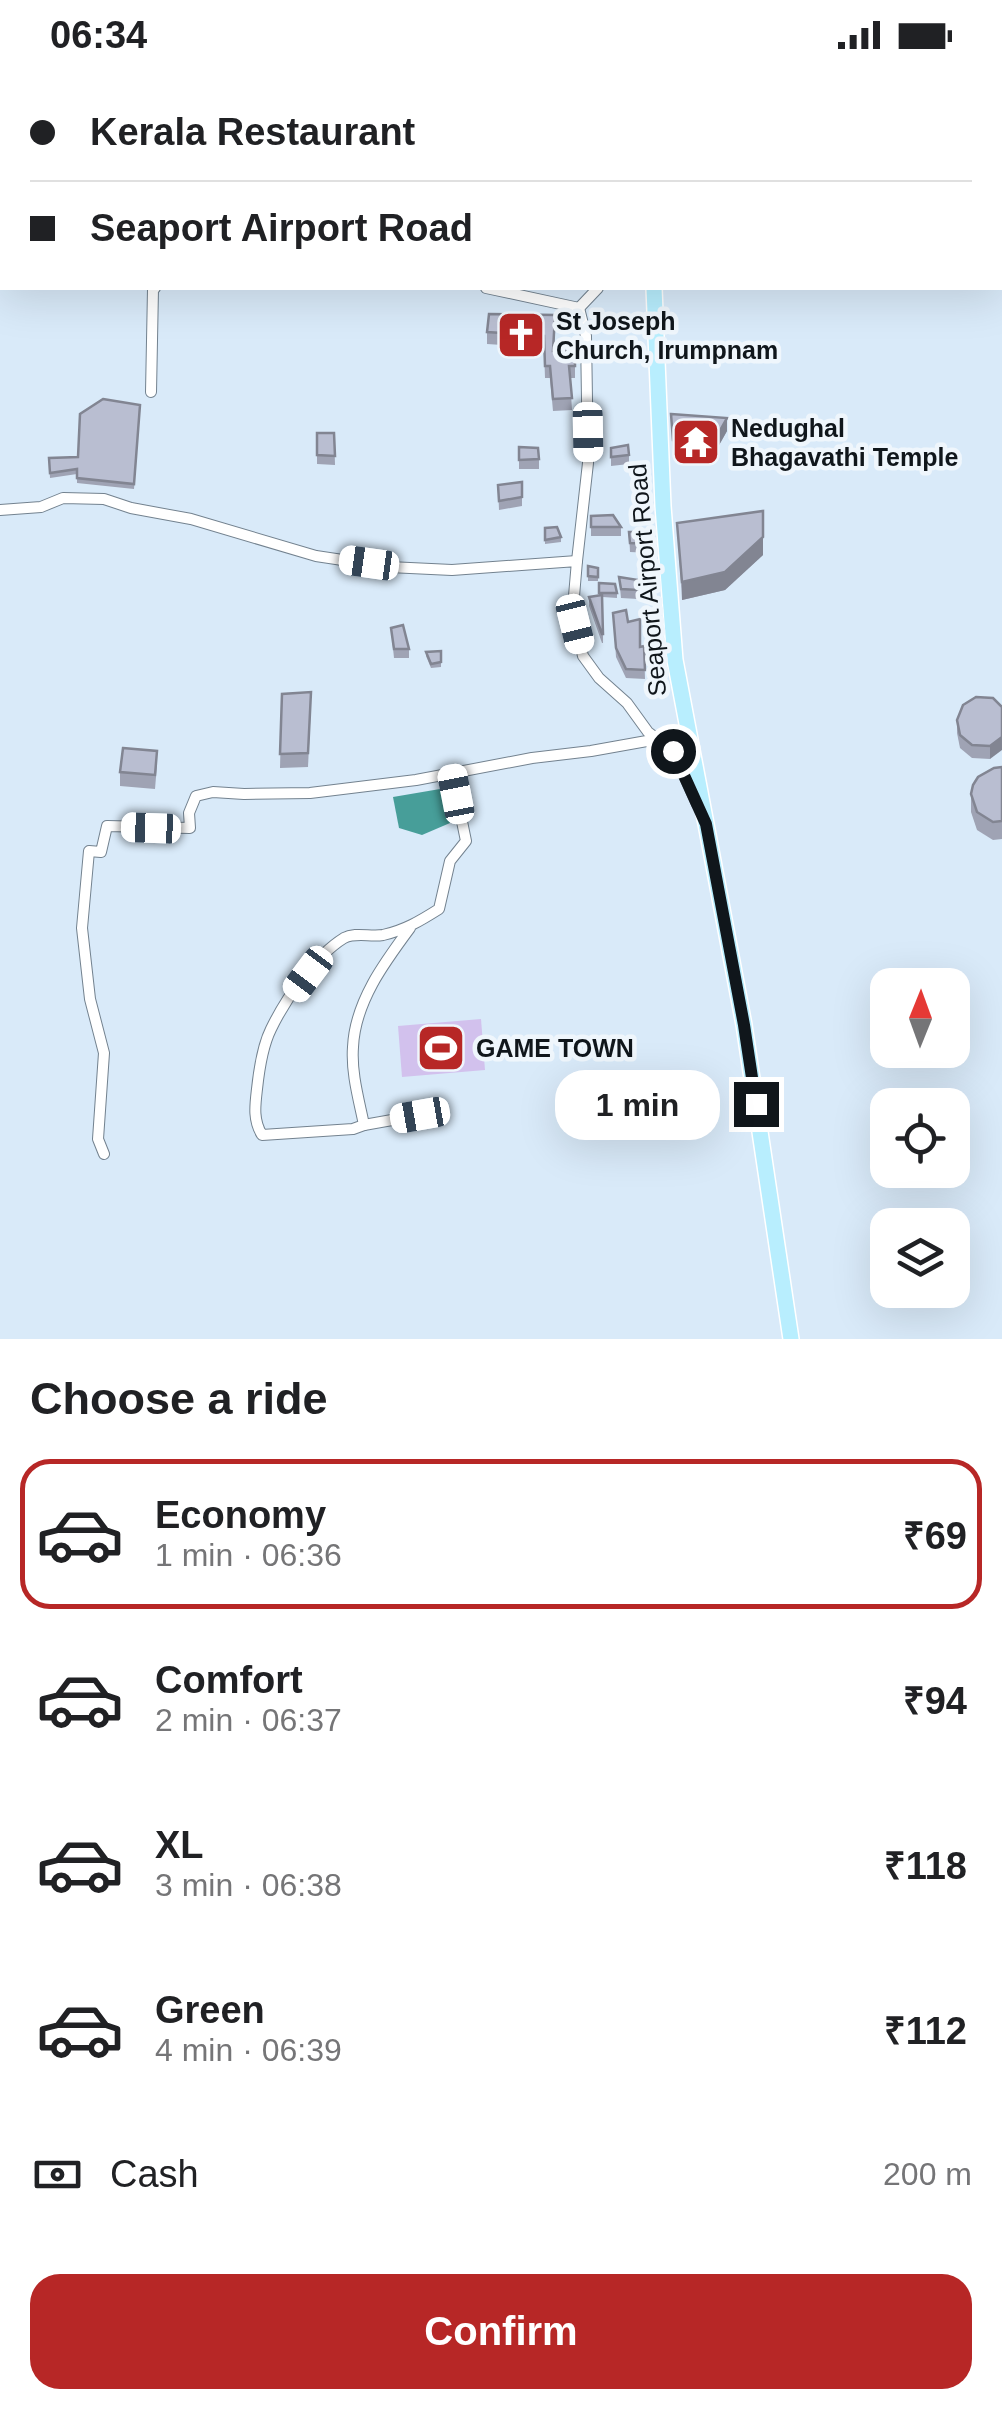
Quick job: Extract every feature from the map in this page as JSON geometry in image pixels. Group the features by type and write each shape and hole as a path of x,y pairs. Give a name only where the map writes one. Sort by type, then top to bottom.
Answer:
{"main road":[{"name":"Seaport Airport Road","path":"654,290 662,506 675,660 744,1025 792,1339"}],"street":[{"path":"151,392 153,290"},
{"path":"495,290 580,308"},
{"path":"580,308 596,290"},
{"path":"580,308 586,336 588,463 574,596 575,624 583,656 599,678 626,703 648,732 673,751 706,824"},
{"path":"0,510 41,508 64,498 104,499 131,508 191,518 316,556 389,567 452,570 577,561"},
{"path":"104,1154 98,1128 104,1053 90,999 82,928 90,851 102,852 107,826 190,828 189,812 196,796 212,792 310,793 416,780 658,739"},
{"path":"420,1115 353,1129 262,1135 256,1124 255,1105 259,1069 270,1030 320,957 348,935 378,936 410,928 439,909 450,861 466,841 452,773"},
{"path":"364,1125 352,1046 362,1006 388,957 410,928"},
{"path":"378,936 388,957"}],"shaded area":[{"path":"440,789 450,823 422,835 399,828 393,797"},
{"name":"GAME TOWN","path":"481,1019 485,1070 402,1077 398,1026"}],"building":[{"path":"489,314 555,315 553,351 575,351 575,366 569,366 572,398 553,399 550,366 545,366 544,336 487,332"},
{"path":"103,399 140,405 134,484 77,478 77,469 50,473 49,458 78,457 80,414"},
{"path":"671,414 727,418 714,441 673,440"},
{"path":"317,433 334,433 335,456 317,455"},
{"path":"628,445 629,455 611,457 611,448"},
{"path":"519,447 538,448 539,459 519,460"},
{"path":"522,482 522,497 499,501 498,485"},
{"path":"763,511 763,537 725,572 682,582 677,523"},
{"path":"613,515 621,527 591,527 591,516"},
{"path":"557,527 561,537 545,540 545,528"},
{"path":"629,532 651,532 651,544 630,543"},
{"path":"588,566 598,568 598,577 588,576"},
{"path":"619,577 638,580 638,590 621,589"},
{"path":"599,583 615,584 617,593 599,593"},
{"path":"602,595 603,634 589,597"},
{"path":"626,610 628,622 640,619 645,670 626,669 616,648 613,613"},
{"path":"403,625 409,649 394,649 391,628"},
{"path":"441,651 441,662 431,664 426,652"},
{"path":"311,692 308,753 280,754 282,694"},
{"path":"976,697 993,698 1002,707 1002,737 990,746 972,745 960,735 957,720 963,705"},
{"path":"123,748 157,751 155,775 120,772"},
{"path":"1002,767 1002,821 993,822 977,812 971,794 978,777"}],"place":[{"name":"St Joseph Church, Irumpnam","path":"521,335"},
{"name":"Nedughal Bhagavathi Temple","path":"696,442"},
{"name":"GAME TOWN","path":"441,1048"}],"route":[{"path":"673,751 706,824 756,1104"}]}
